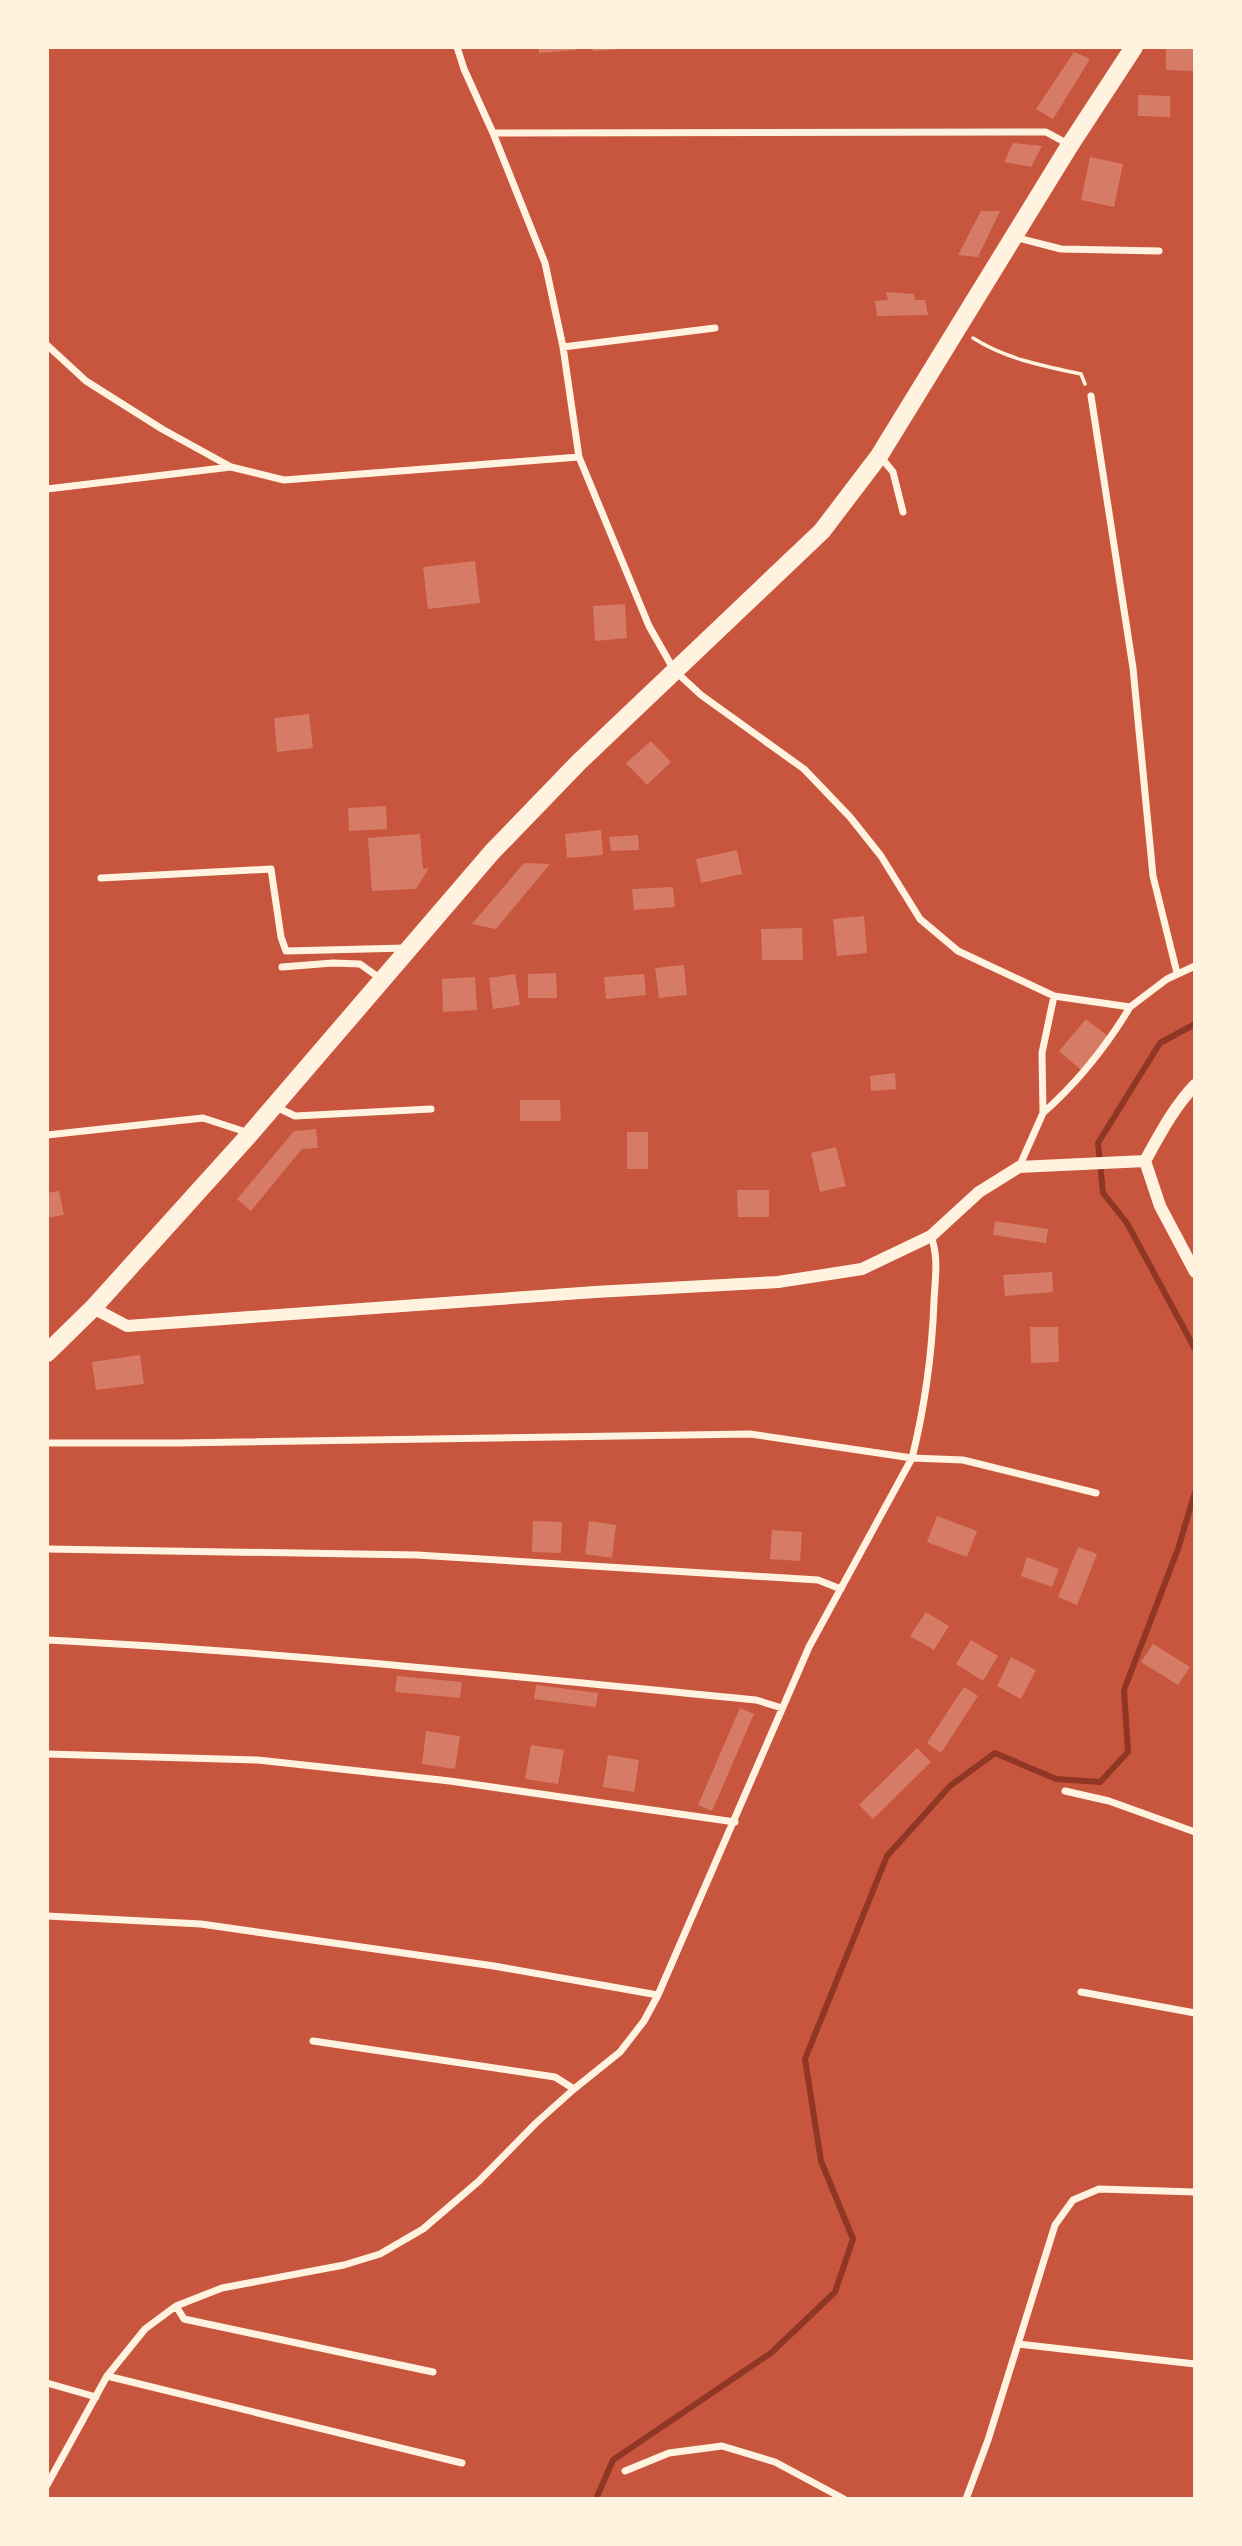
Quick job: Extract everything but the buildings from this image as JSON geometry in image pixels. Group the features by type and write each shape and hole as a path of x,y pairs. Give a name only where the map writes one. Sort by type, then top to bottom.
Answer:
{"main road":[{"path":"50,1347 93,1308 250,1134 492,852 579,762 822,531 879,456 1070,145 1134,47"}],"street":[{"path":"457,47 545,263 563,347 579,457 649,626 674,670 701,695 804,769 850,817 881,856 920,919 958,951 1054,996 1130,1007"},
{"path":"493,133 1046,132 1070,145"},
{"path":"1013,237 1061,249 1160,251"},
{"path":"563,347 715,328"},
{"path":"47,345 86,381 162,429 231,467 284,480 579,457"},
{"path":"1091,396 1133,668 1153,876 1177,973"},
{"path":"879,456 893,471 903,512"},
{"path":"47,489 231,467"},
{"path":"101,877 271,869 281,937 286,951 407,948"},
{"path":"282,967 360,964 381,979"},
{"path":"1019,1167 1043,1113 1072,1087 1115,1033 1130,1007 1177,973 1195,966"},
{"path":"1043,1113 1042,1053 1054,996"},
{"path":"1195,1085 1183,1097 1145,1161 1160,1206 1195,1272"},
{"path":"274,1105 295,1116 431,1109"},
{"path":"47,1135 203,1118 250,1134"},
{"path":"93,1308 127,1326 595,1292 778,1282 862,1269 931,1236 979,1192 1019,1167 1145,1161"},
{"path":"47,2485 107,2376 145,2329 176,2306 222,2288 344,2265 380,2254 424,2228 479,2181 536,2123 620,2052 643,2021 658,1995 735,1822 809,1647 912,1458 920,1424 932,1341 937,1252 931,1236"},
{"path":"47,1443 750,1434 912,1458 963,1460 1096,1493"},
{"path":"47,1549 417,1555 818,1580 841,1589"},
{"path":"47,1640 161,1646 390,1665 756,1700 782,1708"},
{"path":"47,1754 258,1760 450,1781 735,1822"},
{"path":"1065,1791 1109,1801 1195,1832"},
{"path":"47,1916 201,1924 494,1966 658,1995"},
{"path":"1080,1992 1195,2013"},
{"path":"313,2040 555,2077 574,2089"},
{"path":"966,2499 1055,2225 1073,2200 1099,2189 1195,2192"},
{"path":"176,2306 184,2319 433,2372"},
{"path":"1018,2344 1195,2364"},
{"path":"107,2376 462,2463"},
{"path":"47,2383 96,2397"},
{"path":"625,2471 669,2453 722,2446 775,2462 844,2499"}],"path":[{"path":"957,328 991,349 1035,364 1081,374 1091,396"}],"waterway":[{"path":"1195,1024 1160,1043 1098,1143 1103,1193 1127,1223 1195,1349"},
{"path":"596,2499 613,2460 771,2353 835,2292 853,2239 821,2161 805,2059 887,1856 950,1786 995,1753 1056,1779 1100,1782 1128,1752 1124,1690 1178,1549 1195,1492"}]}
